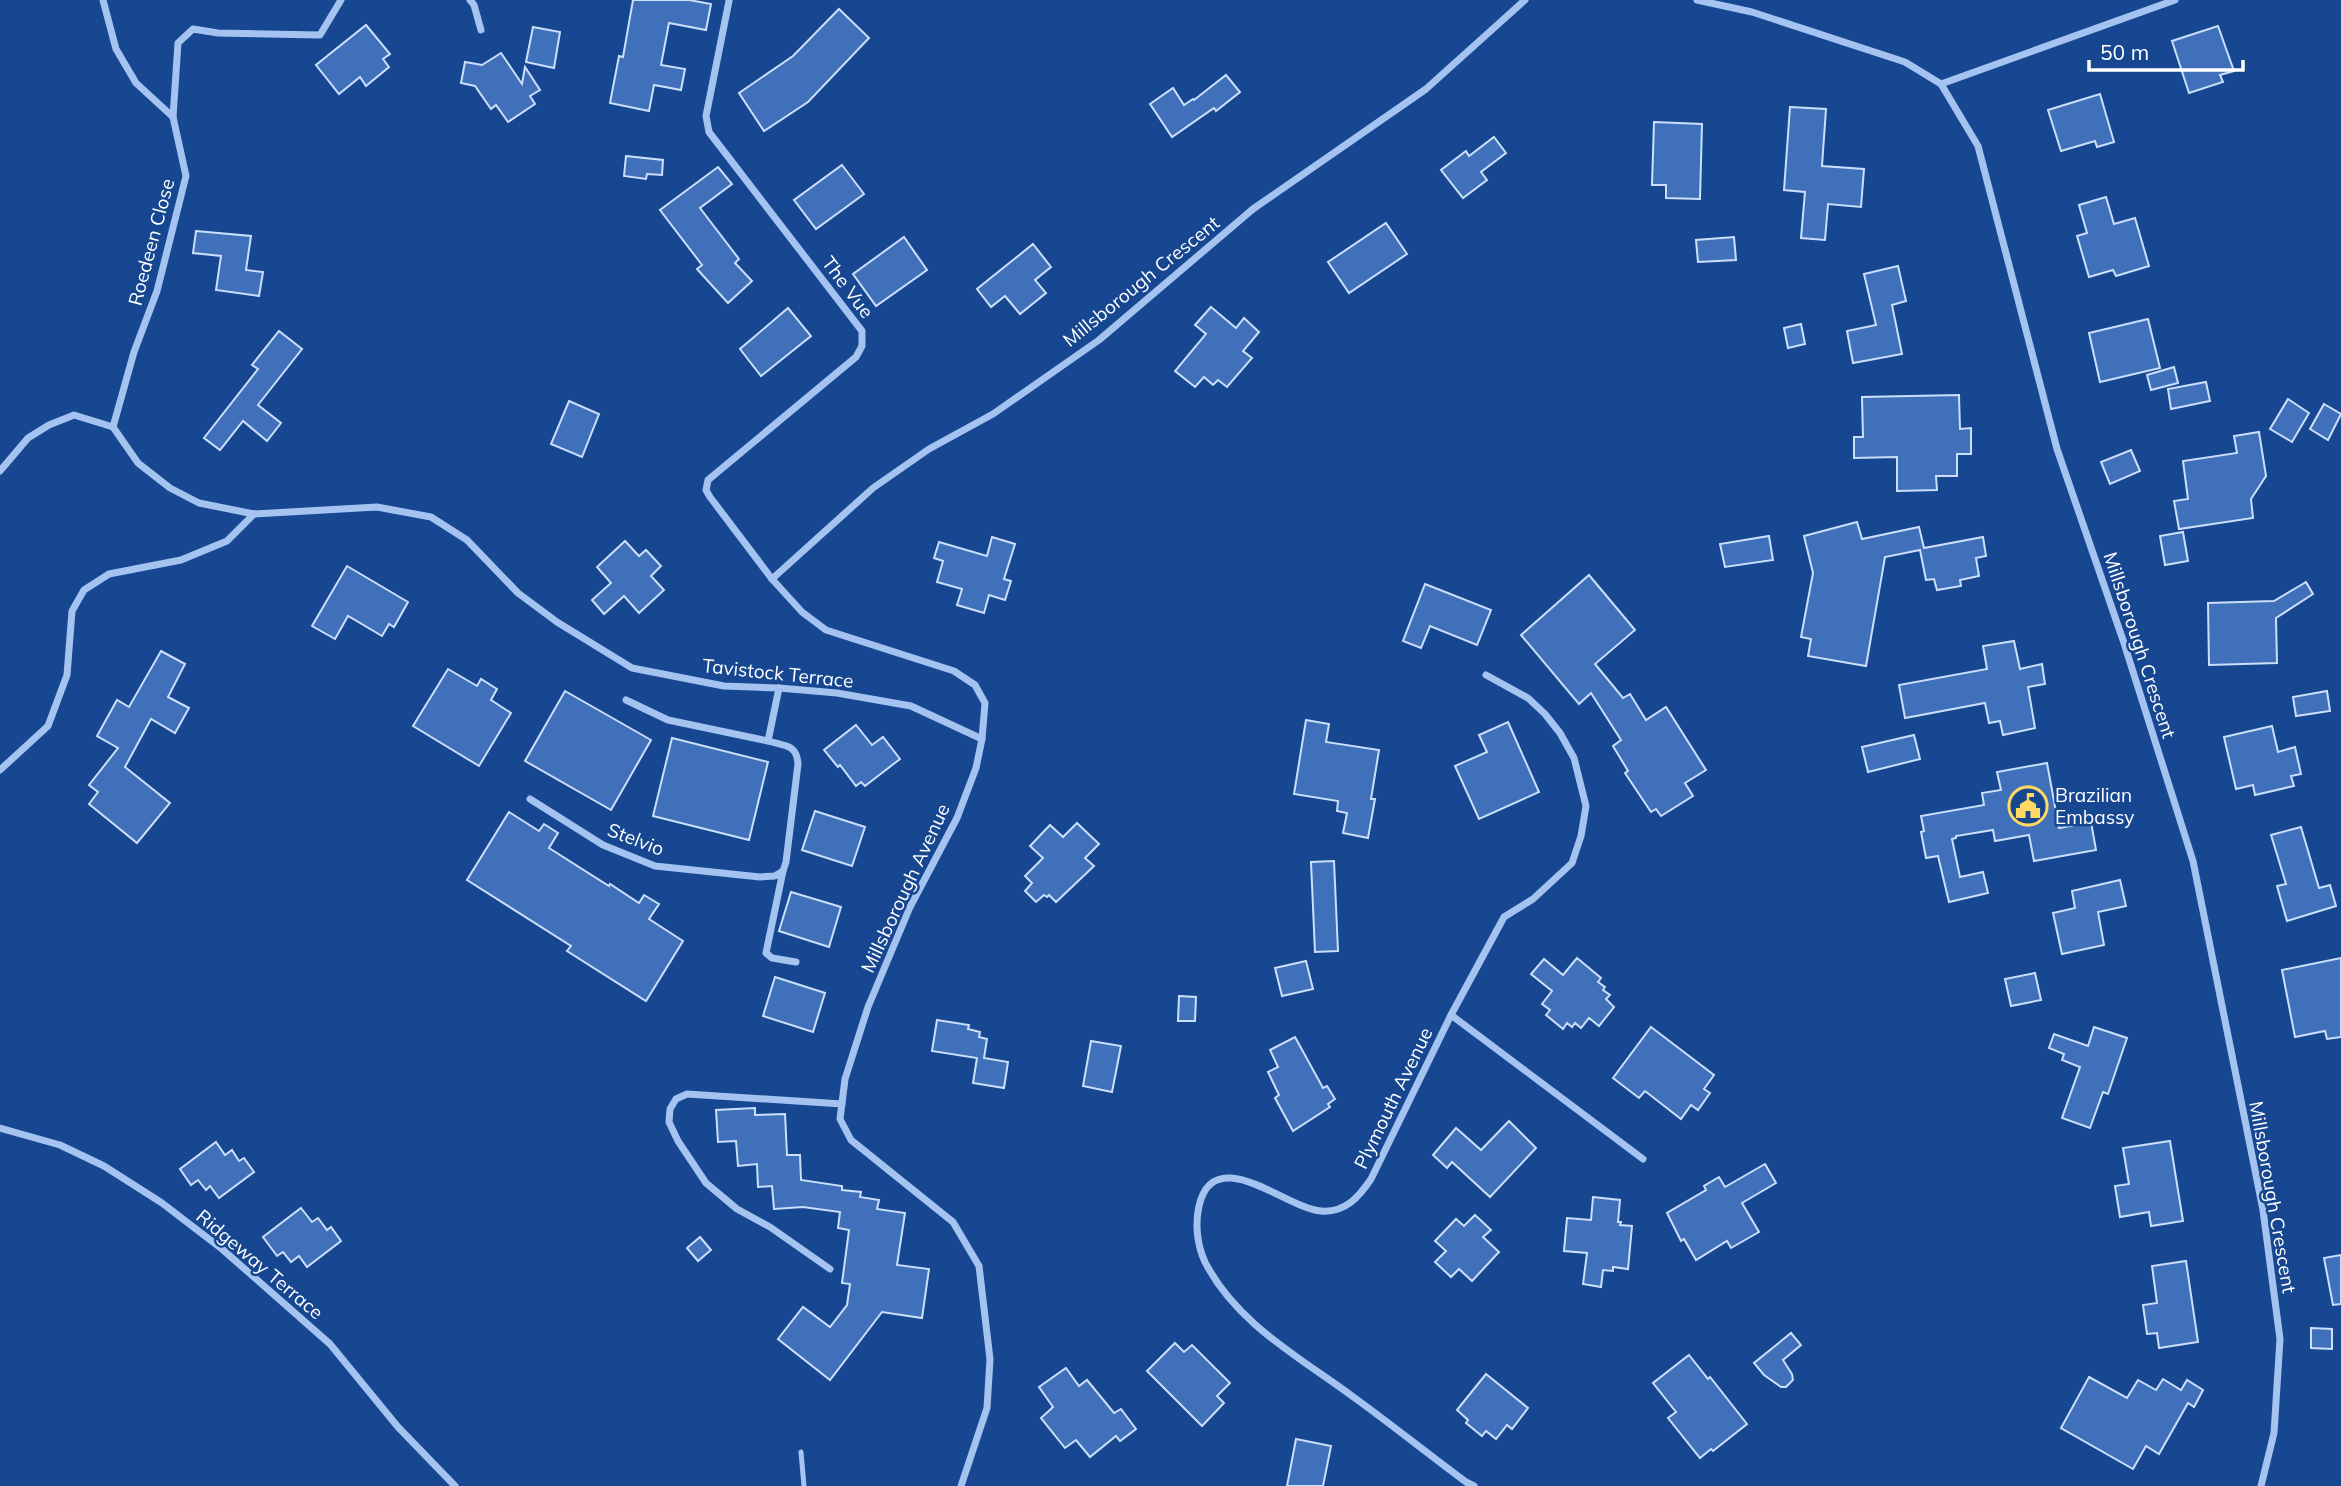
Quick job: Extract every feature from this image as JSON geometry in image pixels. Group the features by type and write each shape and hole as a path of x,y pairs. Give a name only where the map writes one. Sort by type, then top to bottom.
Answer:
{"street":[{"path":"103,0 116,49 122,60 136,83 173,117"},
{"name":"Roedeen Close","path":"113,428 134,352 157,291 186,176 173,117 178,43 193,29 218,33 320,35 341,0"},
{"path":"470,0 481,30"},
{"name":"Millsborough Crescent","path":"772,579 901,466 993,414 1099,340 1253,209 1426,89 1525,0"},
{"name":"Millsborough Crescent","path":"1696,0 1752,12 1905,62 1941,84 1978,146 2057,449 2123,640 2193,861 2263,1210 2280,1339 2274,1433 2262,1486"},
{"path":"1941,84 2175,0"},
{"name":"The Vue","path":"730,1 706,116 709,132 862,331 862,346 856,357 708,480 706,490 710,497 772,579"},
{"path":"0,471 28,438 49,425 74,415 113,428"},
{"name":"Tavistock Terrace","path":"113,428 138,463 170,488 198,503 254,514 377,507 431,517 467,540 518,593 547,615 632,668 724,687 779,688 911,706 982,739"},
{"path":"0,770 48,726 67,675 72,611 84,590 110,574 181,560 227,541 254,514"},
{"name":"Millsborough Avenue","path":"772,579 802,612 826,630 954,671 975,685 985,703 976,768 957,818 909,906 868,1007 845,1079 840,1119 851,1140 953,1222 979,1266 990,1359 987,1408 961,1486"},
{"name":"Plymouth Avenue","path":"1474,1486 1265,1333 1233,1305 1215,1281 1203,1258 1197,1236 1197,1217 1201,1198 1211,1184 1223,1178 1240,1178 1256,1183 1303,1207 1321,1211 1340,1209 1358,1198 1371,1179 1451,1015 1504,917 1533,900 1572,863 1581,836 1586,806 1574,758 1560,733 1528,698 1486,676"},
{"path":"768,741 779,688"},
{"path":"626,700 668,720 768,741 793,749 797,754 783,871 766,953 772,958 796,962"},
{"name":"Stelvio","path":"530,799 603,845 655,866 760,877 775,876 783,871"},
{"path":"1451,1015 1643,1158"},
{"path":"830,1269 770,1227 737,1209 706,1183 678,1141 669,1122 670,1109 676,1099 687,1094 842,1104"},
{"name":"Ridgeway Terrace","path":"0,1128 60,1145 104,1166 162,1203 222,1249 330,1345 398,1427 454,1486"}],"lane":[{"path":"801,1452 804,1486"}],"building":[{"path":"633,0 689,0 711,4 706,30 669,23 661,65 685,69 681,90 654,85 649,111 610,103 619,56 623,57"},
{"path":"839,9 869,38 808,102 764,131 739,93 793,56"},
{"path":"366,25 390,54 383,59 389,67 366,86 360,77 339,94 316,65"},
{"path":"2218,26 2234,71 2220,75 2223,82 2189,93 2172,41"},
{"path":"533,27 560,32 554,68 526,62"},
{"path":"501,53 522,84 525,67 540,90 530,96 535,104 508,122 496,105 491,109 475,86 461,83 465,62 482,65"},
{"path":"1226,75 1240,92 1216,111 1214,108 1172,137 1150,104 1173,88 1184,105"},
{"path":"2100,94 2114,142 2097,147 2095,141 2061,151 2048,110"},
{"path":"1790,107 1826,109 1822,166 1864,169 1861,207 1828,204 1825,240 1801,238 1805,192 1784,190"},
{"path":"1654,122 1702,124 1700,199 1666,198 1666,185 1652,185"},
{"path":"1494,137 1506,153 1481,172 1487,180 1463,198 1441,170 1466,151 1469,156"},
{"path":"626,156 663,160 662,175 647,174 646,179 624,176"},
{"path":"842,165 864,194 816,229 794,200"},
{"path":"718,167 732,184 700,208 739,259 735,263 752,281 728,303 697,269 702,265 660,210"},
{"path":"2106,197 2114,224 2135,218 2149,266 2116,276 2113,270 2089,277 2077,236 2087,233 2079,205"},
{"path":"1386,223 1407,254 1349,293 1328,262"},
{"path":"196,231 251,236 246,270 263,272 259,296 216,290 221,256 193,253"},
{"path":"904,237 927,270 876,306 853,274"},
{"path":"1734,237 1736,260 1698,262 1696,240"},
{"path":"1033,244 1051,267 1035,280 1046,293 1020,314 1005,296 991,307 977,289"},
{"path":"1898,266 1906,301 1892,305 1902,354 1853,363 1847,331 1876,325 1864,274"},
{"path":"1211,307 1236,328 1244,318 1259,332 1243,351 1252,358 1227,387 1218,380 1213,385 1204,377 1195,387 1175,371 1206,334 1195,325"},
{"path":"788,308 811,336 761,376 740,349"},
{"path":"2148,319 2160,368 2100,382 2089,333"},
{"path":"1801,324 1805,344 1788,348 1784,328"},
{"path":"279,331 302,349 258,405 281,423 267,441 243,421 220,450 204,438 258,369 252,365"},
{"path":"2174,367 2178,383 2151,390 2147,375"},
{"path":"2206,382 2210,401 2171,409 2168,389"},
{"path":"1959,395 1960,429 1971,428 1971,454 1957,454 1957,476 1936,476 1937,490 1897,491 1897,457 1854,458 1854,437 1863,437 1862,397"},
{"path":"2288,399 2309,413 2292,442 2270,429"},
{"path":"569,401 599,414 582,457 551,444"},
{"path":"2324,404 2341,414 2328,440 2310,429"},
{"path":"2259,432 2266,476 2251,499 2253,518 2179,529 2174,501 2188,499 2183,461 2237,453 2234,436"},
{"path":"2131,450 2140,471 2110,484 2101,462"},
{"path":"1857,522 1862,539 1919,527 1924,548 1983,537 1986,556 1976,558 1979,576 1960,580 1961,586 1937,590 1934,579 1926,580 1920,550 1885,557 1866,666 1808,656 1811,639 1801,637 1813,573 1804,536"},
{"path":"2183,532 2188,561 2165,565 2160,536"},
{"path":"1769,536 1773,560 1725,567 1720,544"},
{"path":"992,537 1015,544 1004,579 1011,581 1005,600 989,595 984,613 957,605 962,589 937,582 943,561 934,558 939,542 987,556"},
{"path":"625,541 639,556 646,550 661,566 651,576 664,590 639,613 624,596 604,614 592,600 611,583 597,567"},
{"path":"347,566 408,602 394,627 389,624 382,636 348,616 335,639 312,626"},
{"path":"1589,575 1635,630 1595,664 1623,698 1630,694 1646,720 1666,707 1706,770 1685,783 1693,796 1661,816 1656,809 1651,812 1625,773 1628,771 1613,746 1621,740 1591,693 1579,704 1521,635"},
{"path":"2306,582 2313,594 2276,618 2277,663 2209,665 2208,603 2274,601"},
{"path":"1425,584 1491,610 1477,645 1430,626 1421,648 1403,641"},
{"path":"2014,641 2020,669 2042,664 2045,684 2028,687 2035,728 2003,735 2000,721 1989,723 1985,703 1905,718 1899,685 1987,669 1983,646"},
{"path":"161,651 185,664 168,697 189,708 175,733 151,719 125,767 170,803 137,843 89,804 98,792 89,785 118,748 97,736 117,700 129,707"},
{"path":"448,669 477,686 481,679 497,689 491,700 511,713 479,766 413,726"},
{"path":"565,691 651,740 611,810 525,761"},
{"path":"2327,691 2330,711 2296,716 2293,697"},
{"path":"1306,720 1329,724 1326,742 1379,750 1371,799 1375,799 1368,838 1343,833 1347,813 1337,811 1338,801 1294,794"},
{"path":"1508,722 1539,792 1479,819 1455,766 1487,752 1479,735"},
{"path":"856,725 872,745 883,737 900,759 865,786 861,782 856,786 824,750"},
{"path":"2272,726 2278,752 2295,747 2301,774 2291,776 2294,786 2255,795 2253,785 2236,789 2224,737"},
{"path":"1914,735 1920,759 1868,772 1862,747"},
{"path":"672,738 768,762 749,840 653,816"},
{"path":"2047,763 2059,828 2091,822 2096,850 2034,861 2029,835 1995,841 1993,830 1956,836 1952,839 1960,877 1983,872 1988,893 1949,902 1938,856 1926,858 1921,816 1984,805 1982,793 2001,790 1997,772"},
{"path":"815,811 865,827 852,866 802,850"},
{"path":"509,812 539,831 544,824 558,833 549,848 609,886 610,884 639,903 644,895 659,904 649,919 683,941 646,1001 567,951 571,946 467,880"},
{"path":"1077,823 1099,844 1085,858 1094,866 1056,902 1049,895 1044,895 1036,902 1025,891 1032,883 1025,876 1043,858 1030,846 1050,825 1063,837"},
{"path":"2301,827 2319,888 2330,885 2336,906 2287,921 2277,886 2286,884 2271,835"},
{"path":"1334,861 1338,951 1315,952 1311,862"},
{"path":"2120,880 2126,906 2098,912 2104,945 2062,954 2053,913 2075,908 2072,891"},
{"path":"791,892 841,907 829,947 779,931"},
{"path":"1577,958 1601,978 1598,982 1605,987 1603,990 1610,995 1606,999 1614,1007 1599,1026 1589,1018 1581,1028 1575,1023 1572,1027 1567,1023 1563,1029 1546,1015 1550,1010 1542,1004 1552,991 1531,974 1544,959 1563,975"},
{"path":"2341,958 2341,1037 2327,1039 2325,1031 2295,1037 2282,970"},
{"path":"1306,961 1313,989 1282,996 1275,968"},
{"path":"2035,973 2041,1000 2011,1006 2005,979"},
{"path":"775,977 825,993 813,1032 763,1016"},
{"path":"1179,996 1196,997 1195,1021 1178,1021"},
{"path":"937,1020 969,1025 968,1029 980,1032 979,1037 987,1039 984,1058 1008,1062 1004,1088 973,1083 977,1058 932,1051"},
{"path":"1651,1027 1714,1075 1704,1089 1710,1093 1698,1110 1691,1105 1681,1119 1645,1091 1639,1098 1613,1078"},
{"path":"2094,1027 2127,1038 2108,1094 2103,1092 2090,1128 2062,1118 2080,1067 2062,1060 2064,1054 2049,1048 2054,1034 2088,1046"},
{"path":"1295,1037 1323,1088 1327,1086 1335,1099 1328,1104 1330,1107 1293,1131 1275,1098 1279,1095 1268,1072 1278,1067 1270,1050"},
{"path":"1091,1041 1121,1046 1112,1092 1083,1086"},
{"path":"755,1108 755,1115 785,1114 787,1155 800,1155 801,1180 842,1186 842,1190 861,1192 860,1197 879,1200 877,1209 905,1213 897,1265 929,1269 922,1318 882,1312 830,1380 778,1339 803,1307 830,1327 847,1305 850,1284 842,1283 849,1230 838,1228 840,1212 803,1207 774,1209 772,1186 758,1187 757,1164 738,1166 736,1141 718,1142 716,1110"},
{"path":"1509,1121 1536,1148 1490,1197 1452,1162 1447,1168 1433,1155 1456,1128 1481,1150"},
{"path":"2170,1141 2183,1221 2151,1226 2149,1212 2120,1217 2115,1186 2129,1184 2123,1148"},
{"path":"216,1142 225,1155 232,1150 239,1161 244,1158 254,1172 219,1198 210,1186 206,1190 198,1180 191,1185 180,1169"},
{"path":"1765,1164 1776,1183 1742,1203 1759,1232 1731,1248 1727,1241 1696,1260 1684,1239 1681,1241 1667,1213 1706,1190 1704,1186 1719,1177 1725,1187"},
{"path":"1593,1197 1620,1200 1618,1222 1621,1222 1620,1225 1632,1226 1628,1269 1613,1267 1613,1271 1603,1270 1601,1287 1583,1284 1587,1253 1564,1251 1567,1218 1591,1220"},
{"path":"301,1208 312,1222 318,1218 327,1230 331,1227 341,1241 307,1267 299,1256 291,1262 283,1252 277,1256 263,1237"},
{"path":"1475,1215 1491,1230 1483,1237 1499,1252 1472,1281 1459,1269 1451,1277 1435,1262 1446,1251 1435,1241 1456,1219 1464,1226"},
{"path":"700,1237 711,1250 698,1261 687,1248"},
{"path":"2341,1255 2341,1304 2333,1305 2324,1258"},
{"path":"2186,1261 2198,1342 2159,1348 2157,1333 2147,1334 2143,1305 2157,1303 2152,1266"},
{"path":"2311,1328 2332,1329 2332,1349 2311,1348"},
{"path":"1791,1333 1801,1345 1783,1360 1793,1380 1786,1387 1781,1387 1764,1375 1754,1363"},
{"path":"1175,1343 1184,1352 1192,1345 1230,1383 1217,1396 1224,1403 1202,1426 1147,1371"},
{"path":"1689,1355 1747,1424 1700,1458 1668,1418 1676,1412 1653,1383"},
{"path":"1066,1368 1079,1386 1087,1380 1114,1413 1121,1409 1136,1429 1120,1441 1116,1436 1090,1457 1076,1440 1065,1448 1041,1418 1053,1407 1039,1387"},
{"path":"1486,1374 1528,1408 1512,1429 1507,1425 1496,1439 1486,1431 1482,1436 1466,1423 1468,1420 1457,1410"},
{"path":"2089,1377 2127,1398 2138,1380 2156,1390 2163,1379 2181,1390 2187,1380 2203,1390 2194,1407 2188,1403 2159,1454 2146,1446 2133,1469 2061,1428"},
{"path":"1296,1439 1331,1446 1323,1486 1287,1486"}],"place":[{"name":"Brazilian Embassy","path":"2028,806"}]}
